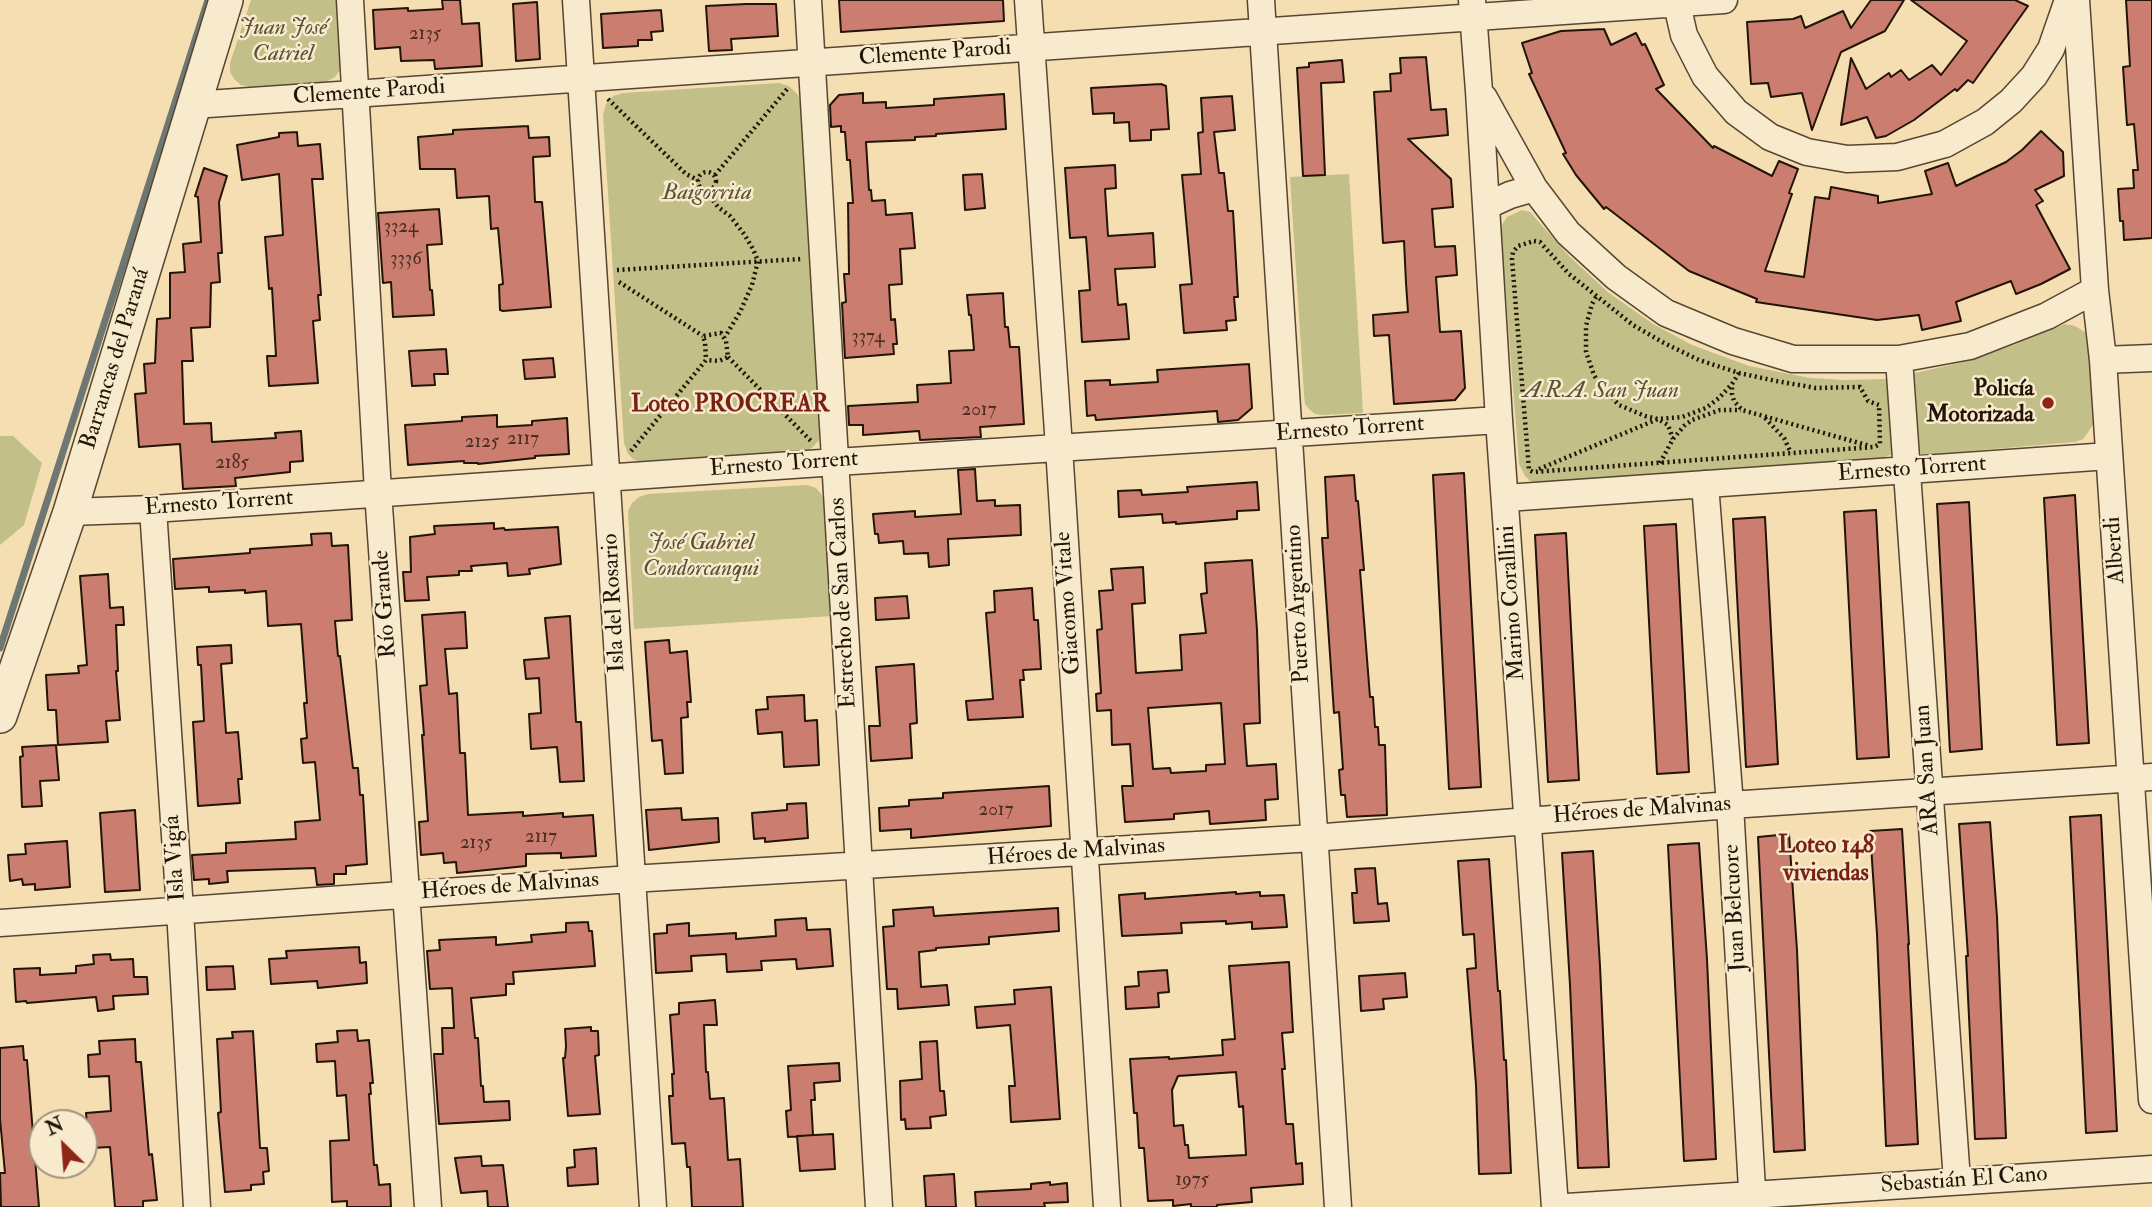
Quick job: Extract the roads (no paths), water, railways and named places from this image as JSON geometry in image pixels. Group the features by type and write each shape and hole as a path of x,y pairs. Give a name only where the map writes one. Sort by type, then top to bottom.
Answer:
{"street":[{"name":"Barrancas del Paraná","path":"0,716 70,512 226,0"},
{"name":"Río Grande","path":"350,0 378,492 428,1207"},
{"name":"Isla del Rosario","path":"576,0 653,1207"},
{"name":"Estrecho de San Carlos","path":"808,0 879,1207"},
{"name":"Giacomo Vitale","path":"1028,0 1107,1207"},
{"name":"Puerto Argentino","path":"1261,0 1338,1207"},
{"name":"Clemente Parodi","path":"193,105 1263,31 1472,8 1724,0"},
{"path":"1676,2 1684,35 1705,76 1736,112 1770,137 1807,152 1847,159 1897,157 1945,144 1985,122 2011,101 2034,76 2051,49 2068,0"},
{"name":"Alberdi","path":"2076,0 2109,456 2142,778 2152,1100"},
{"name":"Marino Corallini","path":"1472,8 1555,1207"},
{"path":"1479,91 1534,188 1568,233 1616,277 1666,313 1733,341 1793,359 1899,359 1970,346 2047,316 2095,290"},
{"path":"1486,206 1534,188"},
{"path":"2103,360 2152,358"},
{"name":"ARA San Juan","path":"1899,359 1957,1181"},
{"name":"Ernesto Torrent","path":"70,512 153,509 836,461 1499,420"},
{"name":"Ernesto Torrent","path":"1506,498 2109,456"},
{"name":"Juan Belcuore","path":"1705,484 1730,805 1753,1201"},
{"name":"Isla Vigía","path":"153,509 197,1207"},
{"name":"Héroes de Malvinas","path":"0,923 631,879 1313,838 1730,805 2142,778"},
{"name":"Sebastián El Cano","path":"1567,1207 1753,1201 1957,1181 2152,1169"}],"waterway":[{"path":"0,648 208,0"}],"place":[{"name":"Policía Motorizada","path":"2048,403"}],"district":[{"name":"Loteo PROCREAR","path":"730,406"},
{"name":"Loteo 148 viviendas","path":"1826,861"}],"park label":[{"name":"Juan José Catriel","path":"283,42"},
{"name":"Baigorrita","path":"707,194"},
{"name":"A.R.A. San Juan","path":"1601,392"},
{"name":"José Gabriel Condorcanqui","path":"701,557"}]}
